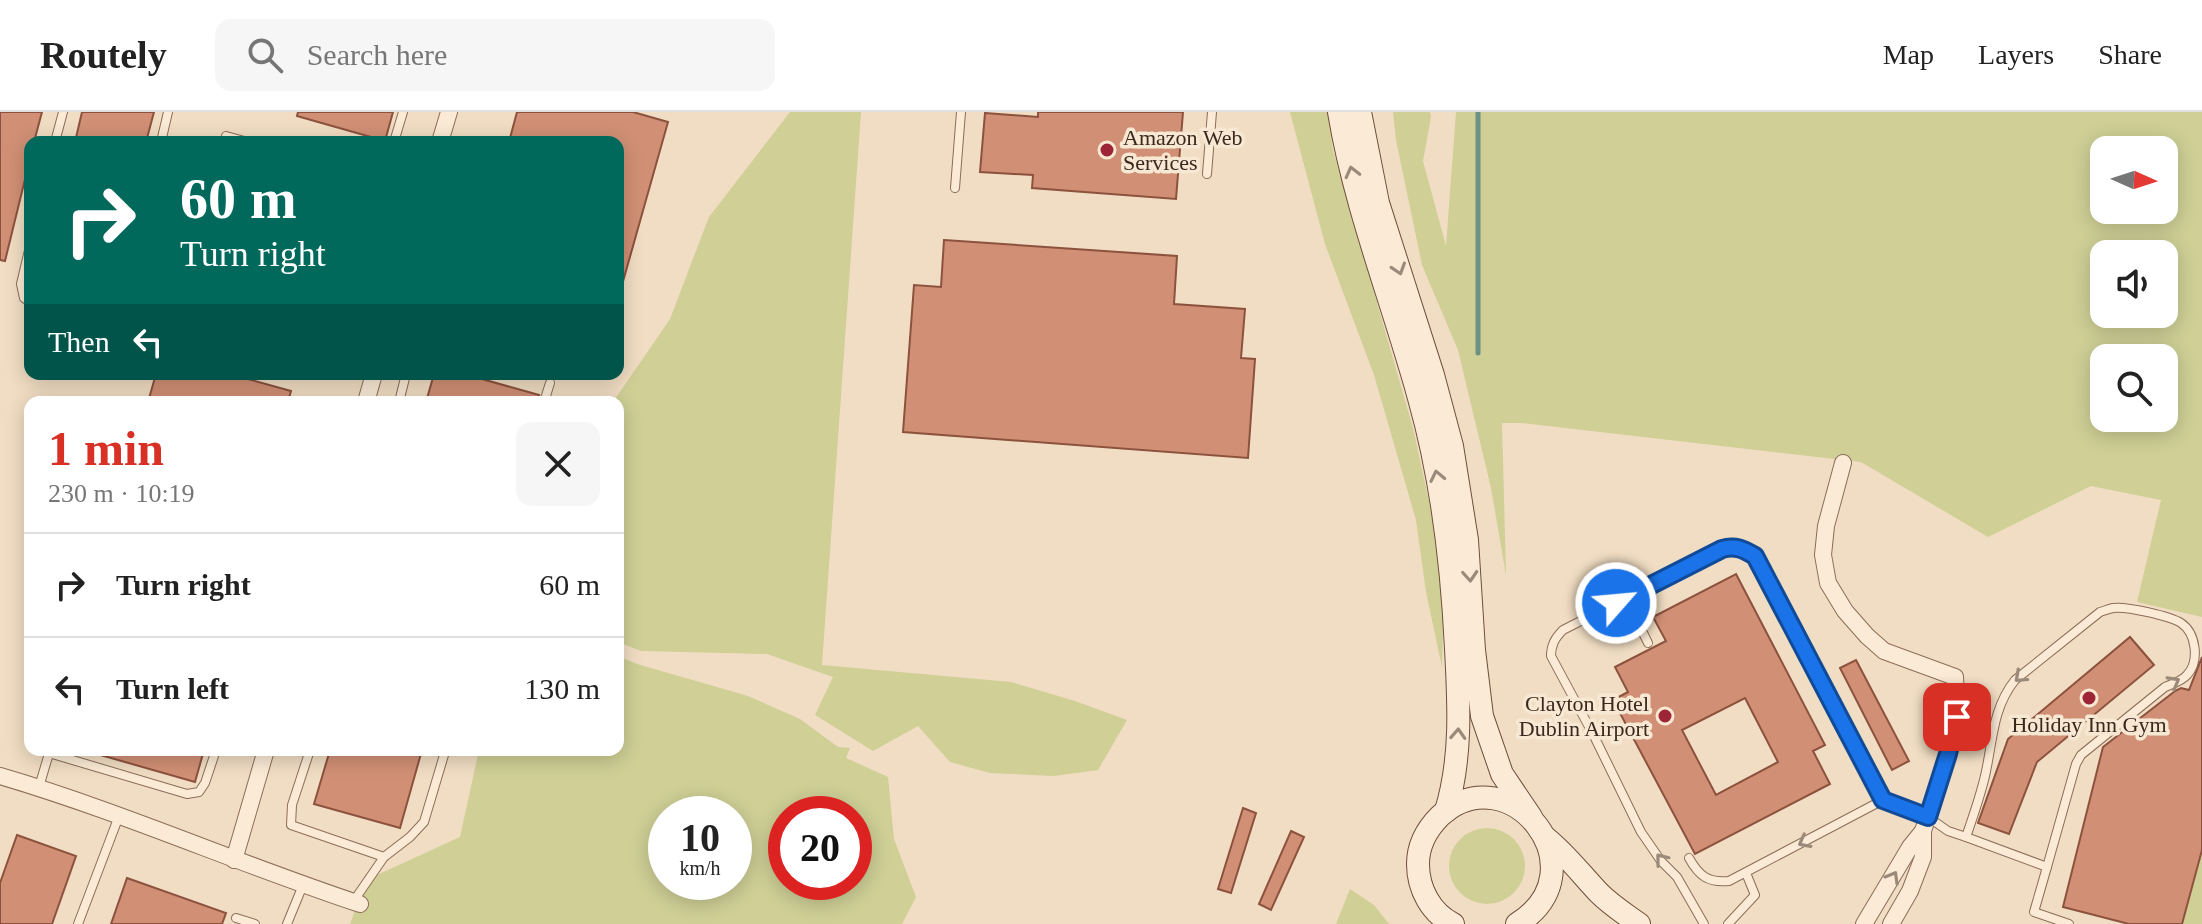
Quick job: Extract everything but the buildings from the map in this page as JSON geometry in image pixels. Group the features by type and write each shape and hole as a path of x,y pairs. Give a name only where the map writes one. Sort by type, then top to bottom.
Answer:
{"main road":[{"path":"1339,112 1356,188 1420,401 1440,488 1453,585 1459,725 1454,784 1446,811"},
{"path":"1360,112 1378,203 1433,375 1452,446 1467,540 1476,683 1482,716 1502,774 1546,838 1559,848 1598,892 1639,924"},
{"path":"1453,924 1433,916 1421,886 1418,861 1425,835 1434,822 1446,811 1470,800 1496,799 1521,809 1531,817"},
{"path":"1517,924 1539,905 1548,889 1551,855 1546,838"}],"street":[{"path":"442,136 449,112"},
{"path":"1843,463 1826,526 1823,555 1828,583 1845,611 1884,651 1955,677 1957,717 1926,824 1923,857 1910,891 1891,924"},
{"path":"234,860 264,756"},
{"path":"0,776 39,787 357,903"},
{"path":"1864,924 1926,824"}],"lane":[{"path":"57,136 63,112"},
{"path":"162,136 168,112"},
{"path":"396,136 403,112"},
{"path":"955,188 961,112"},
{"path":"1207,174 1212,112"},
{"path":"24,271 21,284 24,298"},
{"path":"546,396 550,383"},
{"path":"1704,924 1677,877 1661,861 1641,832 1551,656 1551,648 1556,636 1563,630 1731,546 1740,547 1755,556 1883,800 1926,824 2047,867"},
{"path":"1626,598 1648,643"},
{"path":"1966,837 1984,778 1998,707 2015,680 2100,612 2113,608 2127,609 2179,622 2189,631 2194,645 2194,660 2189,674 2165,687 2081,755 2074,769 2034,912 2069,924"},
{"path":"39,787 48,756"},
{"path":"66,756 187,794 199,792 214,756"},
{"path":"308,756 292,805 291,825 384,857"},
{"path":"357,903 384,857 424,822 444,756"},
{"path":"1689,858 1698,875 1707,880 1729,881 1883,800"},
{"path":"78,924 119,816"},
{"path":"1728,924 1755,895 1746,873"},
{"path":"287,924 303,885"},
{"path":"236,918 255,924"}],"green space":[{"path":"790,112 861,112 822,665 1011,682 1127,720 1098,770 1054,776 990,773 950,762 918,726 873,751 815,715 833,677 767,654 641,651 624,644 624,396 617,396 670,319 709,217"},
{"path":"1290,112 1328,112 1333,150 1413,428 1444,571 1442,667 1426,592 1416,520 1374,375 1325,244"},
{"path":"1393,112 1430,112 1423,161 1446,246 1456,112 2202,112 2202,617 2137,602 2161,500 2091,486 1988,537 1861,462 1521,423 1502,423 1506,575 1491,488 1458,350 1422,265"},
{"path":"624,659 748,696 800,719 838,747 850,748 846,758 888,777 894,839 916,897 902,924 350,924 366,880 460,837 478,756 624,756"},
{"path":"1487,828 1501,831 1514,839 1522,852 1525,866 1522,880 1514,893 1501,901 1487,904 1473,901 1460,893 1452,880 1449,866 1452,852 1460,839 1473,831"},
{"path":"2202,850 2202,924 2182,924"},
{"path":"1350,889 1374,905 1389,924 1336,924"}],"waterway":[{"path":"1478,112 1478,353"}],"place":[{"name":"Amazon Web Services","path":"1107,150"},
{"name":"Holiday Inn Gym","path":"2089,698"},
{"name":"Clayton Hotel Dublin Airport","path":"1665,716"}],"route":[{"path":"1616,603 1722,549 1740,547 1755,556 1883,800 1928,817 1957,717"}]}
